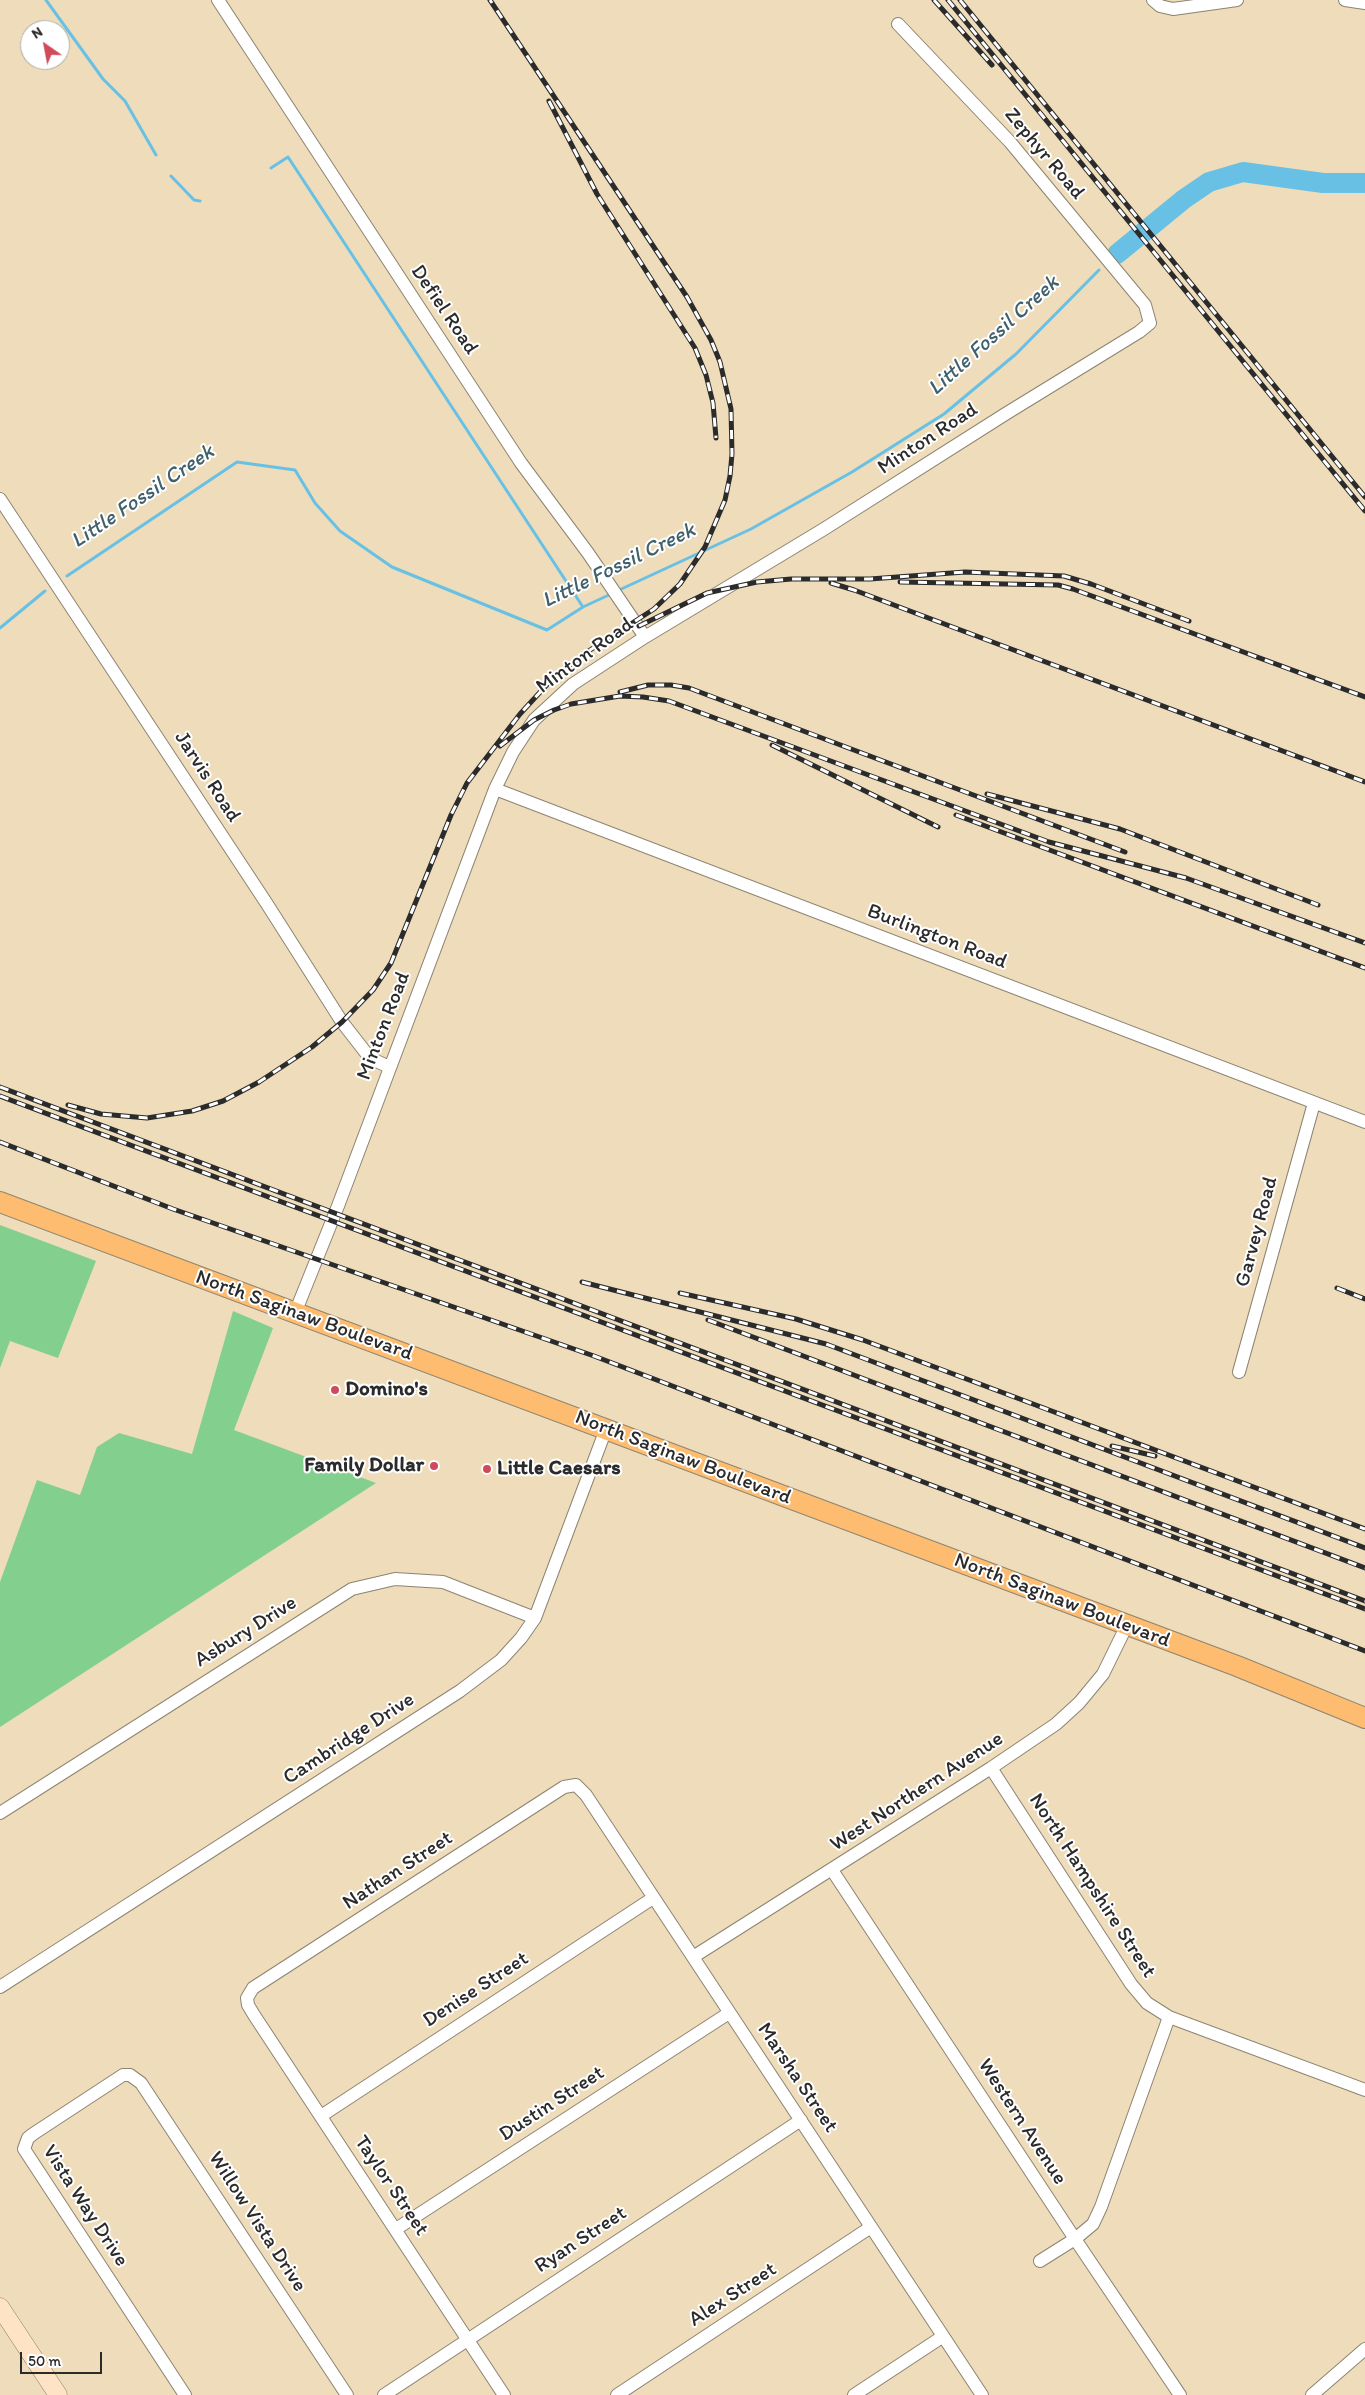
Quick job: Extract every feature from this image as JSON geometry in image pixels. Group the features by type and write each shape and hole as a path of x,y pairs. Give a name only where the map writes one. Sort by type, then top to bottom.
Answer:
{"main road":[{"name":"North Saginaw Boulevard","path":"0,1202 1237,1666 1365,1718"}],"street":[{"name":"Defiel Road","path":"218,0 521,463 602,573 645,637"},
{"path":"1156,3 1173,9 1237,0"},
{"path":"1344,0 1365,3"},
{"name":"Zephyr Road","path":"898,24 1010,142 1145,305 1150,318"},
{"name":"Minton Road","path":"295,1313 338,1206 495,789 513,752 534,720 551,702 573,684 645,637 824,529 1139,332 1150,322 1150,318"},
{"name":"Jarvis Road","path":"0,499 267,904 342,1022 370,1058 389,1067"},
{"name":"Burlington Road","path":"495,789 1365,1122"},
{"name":"Garvey Road","path":"1239,1372 1314,1103"},
{"name":"Cambridge Drive","path":"0,1987 477,1680 512,1649 535,1618 606,1429"},
{"name":"Asbury Drive","path":"0,1813 352,1589 395,1579 443,1582 535,1618"},
{"name":"West Northern Avenue","path":"693,1957 992,1768 1045,1732 1079,1703 1103,1674 1127,1625"},
{"name":"North Hampshire Street","path":"992,1768 1131,1984 1147,2003 1168,2017 1365,2090"},
{"name":"Marsha Street","path":"576,1786 586,1795 982,2395"},
{"name":"Nathan Street","path":"247,1998 253,1988 564,1787 576,1786"},
{"name":"Western Avenue","path":"832,1870 1074,2240 1180,2395"},
{"name":"Denise Street","path":"321,2116 654,1898"},
{"name":"Taylor Street","path":"247,1998 248,2005 504,2395"},
{"name":"Dustin Street","path":"396,2229 729,2013"},
{"path":"1040,2261 1074,2240 1093,2224 1101,2207 1168,2017"},
{"name":"Vista Way Drive","path":"130,2075 118,2078 33,2134 28,2138 24,2149 185,2395"},
{"name":"Willow Vista Drive","path":"130,2075 141,2083 347,2395"},
{"name":"Ryan Street","path":"384,2395 467,2338 801,2120"},
{"name":"Alex Street","path":"617,2395 871,2227"},
{"path":"2,2314 58,2395"},
{"path":"854,2395 942,2337"},
{"path":"1312,2395 1365,2349"}],"green space":[{"path":"0,1225 96,1261 58,1358 10,1341 0,1368"},
{"path":"233,1311 273,1328 234,1430 376,1483 0,1727 0,1582 37,1480 80,1495 97,1447 119,1433 192,1454"}],"waterway":[{"path":"46,0 103,79 125,101 156,155"},
{"path":"271,168 288,157 583,607"},
{"name":"Little Fossil Creek","path":"1117,254 1184,199 1209,182 1243,172 1323,183 1365,183"},
{"path":"171,176 194,200 200,201"},
{"name":"Little Fossil Creek","path":"617,591 751,529 852,472 944,414 1016,354 1099,270"},
{"name":"Little Fossil Creek","path":"67,576 237,462 295,470 315,503 340,531 392,567 547,630 583,607 611,594"},
{"name":"Little Fossil Creek","path":"0,628 45,591"}],"railway":[{"path":"68,1105 101,1114 147,1118 192,1111 223,1101 259,1082 312,1047 342,1022 373,990 391,963 451,815 467,783 520,714 554,677 587,652 654,609 680,584 705,547 725,500 732,454 731,409 720,362 711,340 687,297 490,0"},
{"path":"934,0 992,65"},
{"path":"948,0 1365,511"},
{"path":"960,0 1365,497"},
{"path":"549,101 597,194 695,348 706,375 713,403 716,438"},
{"path":"639,626 707,593 757,582 791,579 870,579 965,572 1064,576 1091,584 1189,621"},
{"path":"900,582 1058,585 1365,697"},
{"path":"831,583 1365,782"},
{"path":"620,692 648,685 671,685 689,688 1125,852"},
{"path":"500,746 534,720 571,704 620,696 669,701 1049,842 1186,878 1365,943"},
{"path":"772,745 938,827"},
{"path":"987,794 1120,829 1318,905"},
{"path":"956,815 1365,968"},
{"path":"0,1087 1365,1601"},
{"path":"0,1096 1365,1609"},
{"path":"0,1142 173,1209 594,1356 1365,1651"},
{"path":"582,1282 826,1344 1365,1548"},
{"path":"1337,1288 1365,1299"},
{"path":"680,1293 796,1319 863,1340 1365,1529"},
{"path":"708,1320 1365,1568"},
{"path":"1112,1446 1155,1456"}],"place":[{"name":"Domino's","path":"335,1390"},
{"name":"Family Dollar","path":"434,1466"},
{"name":"Little Caesars","path":"487,1469"}]}
